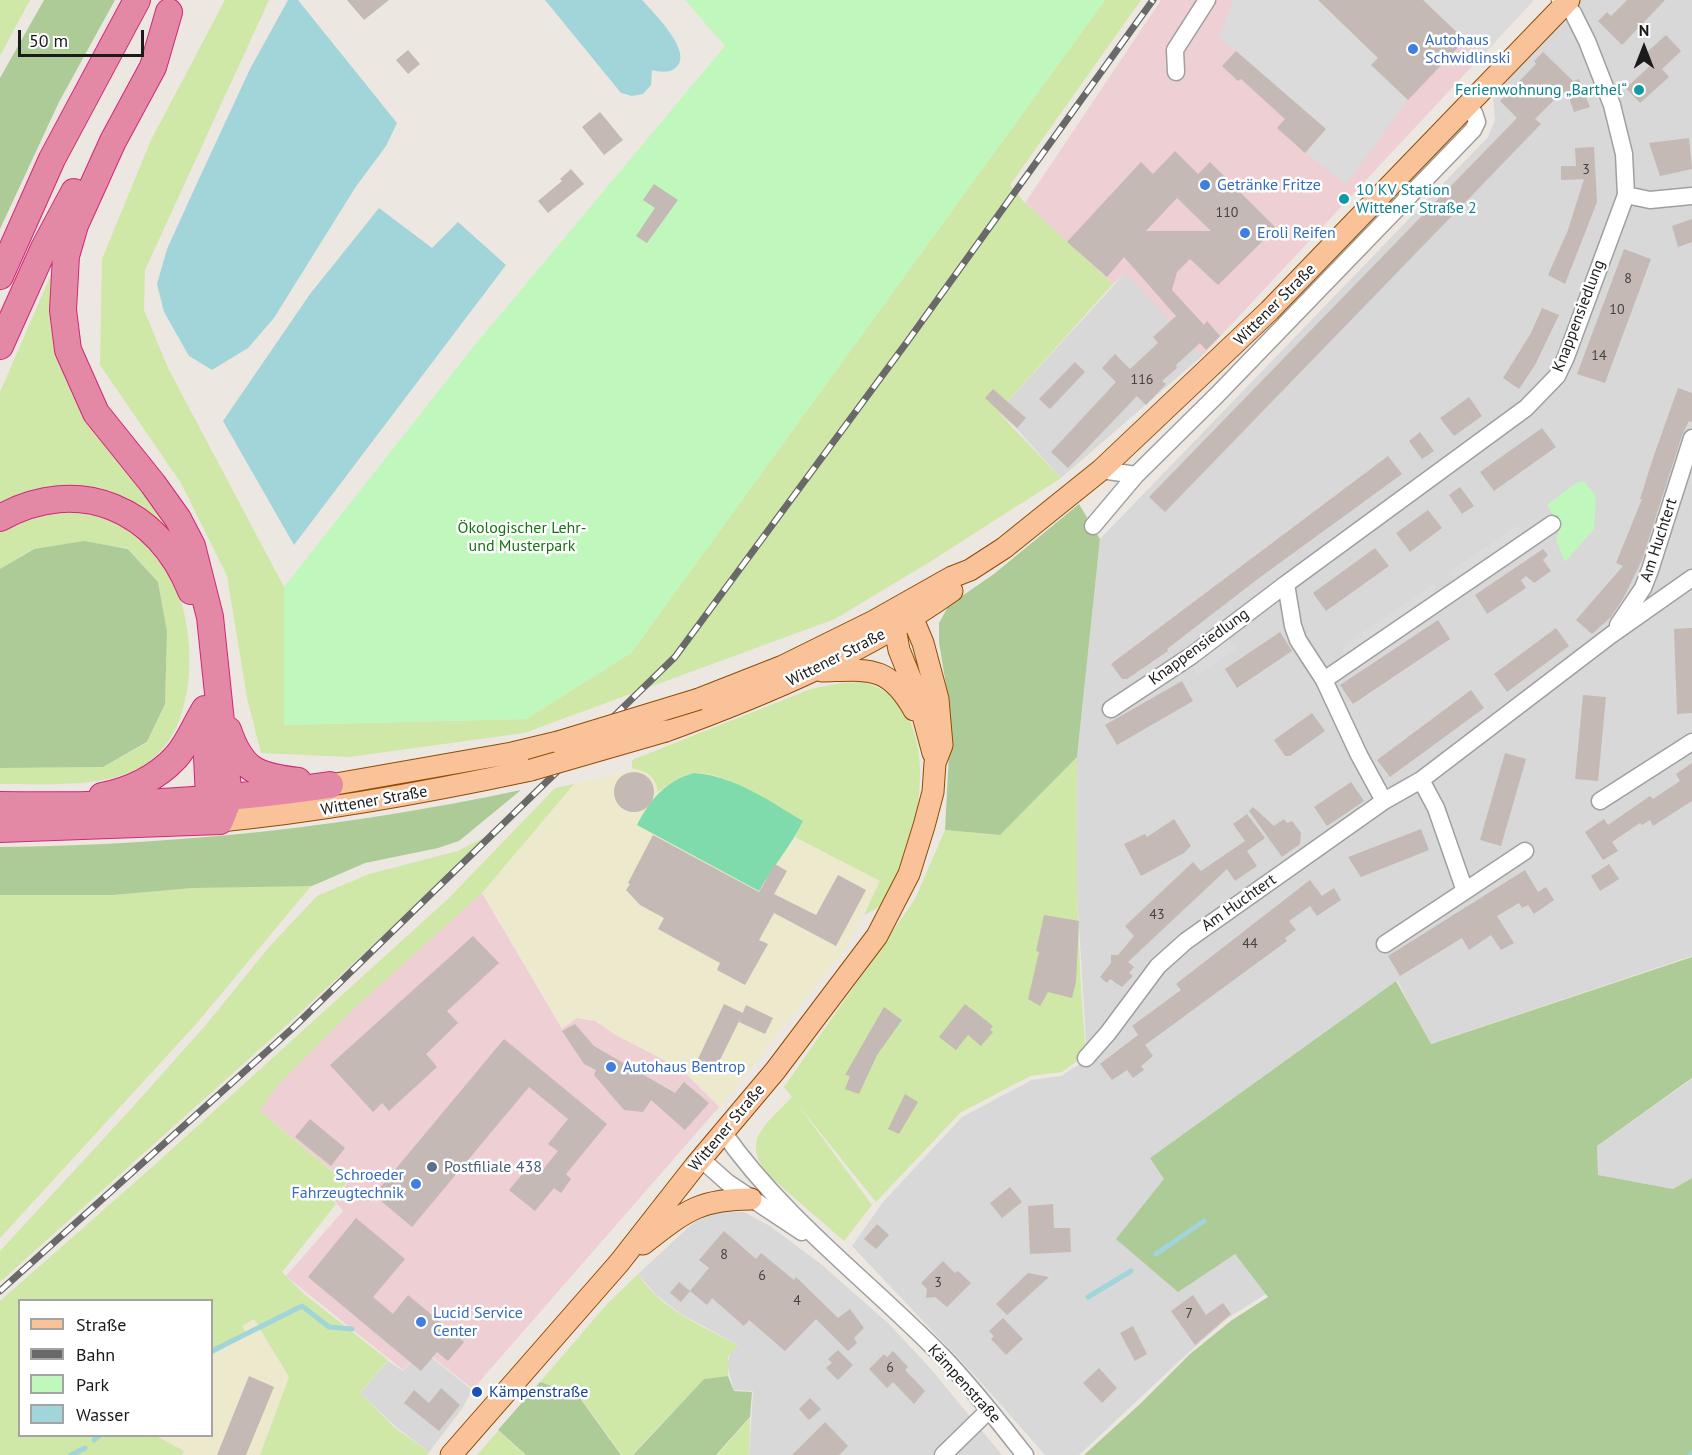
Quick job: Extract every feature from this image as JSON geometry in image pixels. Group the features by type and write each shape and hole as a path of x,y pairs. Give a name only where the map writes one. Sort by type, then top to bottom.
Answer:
{"highway":[{"path":"0,276 52,159 137,0"},
{"path":"0,346 44,248 173,6"},
{"path":"173,6 153,67 113,141 75,225 66,256 63,310 68,350 96,413 159,492 178,519 192,546 210,617 212,708 220,806"},
{"path":"0,518 37,503 93,501 127,513 156,535 178,561 194,598 212,708 236,753 252,769 270,777 330,785"},
{"path":"49,806 110,795 135,786 158,773 176,757 212,708"},
{"path":"0,829 220,806 330,785"},
{"path":"0,805 220,806"}],"main road":[{"name":"Wittener Straße","path":"220,806 312,812 439,790 531,770 666,731 815,671 893,620 952,577 970,570 1004,548 1101,470 1269,311 1467,107 1564,1"},
{"name":"Wittener Straße","path":"330,785 512,753 558,742 699,699 893,620 913,619 959,586 970,570"},
{"name":"Wittener Straße","path":"451,1455 619,1263 701,1159 775,1071 877,936 909,873 917,850 933,792 935,763 942,745 938,699 923,643 913,619"},
{"name":"Wittener Straße","path":"893,620 899,650 918,696 935,763"},
{"path":"815,671 864,669 891,680 902,688 928,736"},
{"path":"619,1263 697,1206 717,1200 751,1199"}],"street":[{"path":"1176,72 1175,50 1207,0"},
{"name":"Knappensiedlung","path":"1111,709 1191,656 1542,394 1557,376 1626,195 1624,154 1612,105 1587,41 1574,13 1564,1"},
{"name":"Wittener Straße","path":"1093,526 1136,475 1217,395 1473,130 1477,122 1474,113 1467,107"},
{"path":"1626,195 1650,200 1692,196"},
{"name":"Am Huchtert","path":"1611,635 1643,588 1692,438"},
{"path":"1101,470 1136,475"},
{"path":"1324,680 1552,524"},
{"name":"Am Huchtert","path":"1086,1058 1108,1033 1158,966 1186,941 1384,801 1421,780 1611,635 1692,578"},
{"path":"1286,584 1293,626 1298,640 1324,680 1359,755 1384,801"},
{"path":"1600,801 1692,742"},
{"path":"1421,780 1436,808 1465,891"},
{"path":"1384,944 1525,851"},
{"name":"Kämpenstraße","path":"723,1132 747,1164 820,1244 943,1357 1025,1455"},
{"name":"Kämpenstraße","path":"701,1159 751,1199 820,1244"},
{"path":"943,1455 989,1410"}],"shaded area":[{"path":"1161,0 1533,1 1202,356 1126,273 1113,284 1025,203"},
{"path":"1233,0 1318,0 1378,58 1372,65 1408,100 1346,184 1305,153 1326,129 1219,37"},
{"path":"1423,0 1533,1 1484,54 1465,40"},
{"path":"1578,0 1692,0 1692,956 1430,1044 1397,980 1150,1158 1165,1179 1117,1238 1235,1254 1266,1294 1228,1318 1079,1455 1045,1455 978,1379 852,1246 883,1202 962,1117 1032,1080 1061,1076 1087,1059 1076,876 1077,757 1100,539 1488,137 1495,120 1493,97"},
{"path":"1126,272 1202,356 1061,478 1017,429 998,412"},
{"path":"1518,525 1525,534 1455,582 1449,572"},
{"path":"1435,583 1436,596 1344,660 1343,646"},
{"path":"1229,638 1236,649 1198,675 1191,665"},
{"path":"632,768 648,771 656,782 658,792 653,804 644,812 759,891 775,862 792,845 795,837 880,881 845,949 720,1107 681,1068 616,1035 595,1020 577,1017 562,1028 483,893 575,783 611,776"},
{"path":"482,893 562,1029 577,1018 595,1021 616,1035 681,1069 719,1107 473,1389 421,1348 403,1370 286,1276 343,1211 334,1200 347,1183 260,1111 275,1087 353,1009"},
{"path":"1692,1079 1692,1178 1673,1189 1598,1175 1597,1146"},
{"path":"717,1211 744,1212 770,1226 821,1264 889,1324 929,1367 1002,1455 749,1455 753,1391 734,1390 727,1365 731,1352 738,1345 681,1314 655,1294 638,1274 693,1223"},
{"path":"253,1320 289,1377 259,1455 183,1455 184,1451 159,1437 213,1437 213,1355 249,1336 243,1326"},
{"path":"421,1349 472,1390 462,1409 429,1452 396,1427 360,1393 388,1361 403,1371"}],"green space":[{"path":"0,0 30,0 0,56"},
{"path":"44,0 115,0 59,102 0,229 0,78"},
{"path":"225,0 269,0 145,270 144,310 168,368 284,587 284,725 526,719 631,653 1105,0 1141,0 1010,185 1025,203 1113,284 998,412 1061,478 835,619 524,733 349,757 261,753 247,698 227,576 181,483 100,365 102,259 151,140"},
{"name":"Ökologischer Lehr- und Musterpark","path":"685,0 1105,0 631,653 526,719 284,725 284,587 474,346 725,46"},
{"path":"59,256 64,350 191,561 129,509 0,511 0,392"},
{"path":"1584,481 1596,496 1594,529 1565,562 1556,540 1560,526 1547,505 1576,483"},
{"path":"1079,504 1100,539 1077,757 1000,835 945,830 951,716 939,642 939,623 949,605 994,574"},
{"path":"58,511 91,514 121,525 144,543 166,569 181,602 187,627 188,680 184,706 175,730 162,750 144,765 128,773 93,782 74,784 0,784 0,768 103,767 147,743 165,704 167,633 158,582 128,548 83,542 33,549 0,569 0,531 23,520"},
{"path":"84,541 128,549 158,582 167,632 165,704 147,742 103,767 0,768 0,569 34,549"},
{"path":"862,682 888,693 905,712 915,736 920,764 915,823 907,851 889,898 882,905 864,915 880,881 795,837 803,821 720,777 689,774 675,780 658,792 650,775 632,768 632,760 811,689 841,683"},
{"path":"1077,757 1078,906 1086,1054 1062,1072 1030,1076 960,1113 876,1202 795,1101 872,1205 844,1241 768,1175 756,1151 760,1133 792,1097 784,1087 915,899 945,830 1000,835"},
{"path":"694,773 738,784 803,821 759,891 637,825 653,800 667,786"},
{"path":"574,784 482,893 353,1009 275,1088 260,1111 346,1183 332,1200 336,1204 282,1272 304,1294 388,1360 360,1393 395,1428 429,1452 427,1455 260,1455 289,1377 254,1319 242,1326 247,1335 213,1354 213,1299 18,1299 18,1437 158,1437 184,1451 182,1455 0,1455 0,1301 150,1169 449,898 555,788"},
{"path":"521,790 459,841 438,848 365,863 312,886 193,888 113,895 0,895 0,847 131,842 262,832 391,814"},
{"path":"496,831 290,1022 0,1282 0,1251 130,1110 204,1027 270,946 317,896 369,874 458,851"},
{"path":"311,886 197,1023 0,1238 0,895 113,895 193,888"},
{"path":"1692,957 1692,1078 1597,1146 1598,1175 1673,1189 1692,1178 1692,1455 1084,1455 1190,1354 1232,1320 1268,1297 1235,1254 1178,1292 1116,1239 1164,1179 1150,1158 1396,981 1431,1044"},
{"path":"638,1274 647,1286 670,1307 738,1345 728,1357 728,1376 704,1379 632,1455 622,1455 577,1393 540,1382 607,1304"},
{"path":"728,1376 734,1391 752,1392 750,1417 716,1455 633,1455 704,1379"},
{"path":"540,1382 577,1394 621,1455 526,1455 498,1430"},
{"path":"750,1418 749,1455 717,1455"},
{"path":"498,1431 525,1455 477,1455"}],"water":[{"path":"288,0 298,0 397,123 386,146 355,188 274,318 248,348 212,370 189,356 164,312 157,284 167,249 198,181 250,69"},
{"path":"545,0 642,0 671,34 677,44 680,63 669,71 652,70 651,85 643,94 632,96 621,93"},
{"path":"379,208 432,248 458,222 506,265 294,545 223,421 310,294"}],"building":[{"path":"347,0 389,0 364,20"},
{"name":"Autohaus Schwidlinski","path":"1318,0 1423,0 1465,40 1408,100 1371,65 1378,58"},
{"path":"1627,0 1665,0 1622,45 1598,21 1607,12 1611,16"},
{"path":"1666,35 1681,51 1662,69 1669,77 1640,103 1626,88 1653,63 1645,54"},
{"path":"408,50 420,64 408,74 396,60"},
{"path":"1236,51 1326,129 1305,153 1277,128 1285,119 1241,79 1238,81 1222,66"},
{"path":"1543,52 1573,81 1579,79 1590,107 1574,112 1569,98 1566,100 1563,91 1535,119 1541,124 1165,512 1149,497 1517,118 1500,101 1536,64 1534,61"},
{"path":"600,112 623,140 604,155 582,127"},
{"path":"1689,138 1692,169 1660,176 1649,143"},
{"path":"1594,147 1597,202 1565,284 1548,275 1568,230 1584,179 1561,180 1561,166 1576,166 1575,148"},
{"path":"1175,151 1198,174 1210,162 1276,228 1218,285 1190,259 1177,272 1172,290 1204,325 1207,321 1220,336 1206,350 1200,343 1176,365 1177,368 1162,381 1166,384 1146,405 1137,396 1068,468 1051,452 1116,382 1102,368 1115,354 1130,369 1158,343 1153,337 1176,316 1124,257 1107,277 1067,242 1141,162 1153,174","holes":["1177,198 1211,231 1146,231"]},
{"path":"571,169 584,184 548,213 538,201 562,181 560,179"},
{"path":"654,184 678,200 647,243 636,236 655,208 643,200"},
{"path":"1692,219 1692,242 1678,247 1672,226"},
{"path":"1624,249 1651,259 1605,383 1577,374"},
{"path":"1542,308 1559,315 1535,365 1519,389 1503,378 1531,333"},
{"path":"1075,362 1085,372 1050,409 1039,399"},
{"path":"1678,388 1692,393 1692,422 1689,421 1682,435 1642,560 1624,597 1611,617 1592,634 1576,620 1623,566 1616,563 1642,499 1640,499 1654,455"},
{"path":"993,389 1026,418 1017,428 985,398"},
{"path":"1469,397 1482,416 1454,436 1440,418"},
{"path":"1542,428 1556,447 1494,491 1480,472"},
{"path":"1420,432 1434,451 1422,459 1409,441"},
{"path":"1388,456 1402,474 1259,578 1167,649 1168,651 1127,679 1122,679 1111,664"},
{"path":"1460,487 1474,506 1462,514 1449,495"},
{"path":"1428,510 1442,528 1410,552 1396,533"},
{"path":"1375,548 1389,566 1326,611 1313,593"},
{"path":"1543,549 1548,555 1543,560 1551,571 1534,583 1526,576 1521,580 1526,588 1487,614 1475,595"},
{"path":"1438,620 1450,639 1353,704 1340,685"},
{"path":"1556,628 1569,646 1507,692 1494,674"},
{"path":"1692,628 1692,713 1677,714 1674,629"},
{"path":"1280,632 1292,651 1237,688 1225,669"},
{"path":"1182,681 1193,701 1117,745 1105,725"},
{"path":"1471,690 1484,708 1390,777 1377,760"},
{"path":"1583,695 1606,697 1598,781 1575,779"},
{"path":"1312,713 1325,731 1290,756 1285,756 1274,740"},
{"path":"1505,753 1526,759 1501,846 1480,840"},
{"path":"1692,763 1692,801 1653,826 1650,820 1642,825 1640,823 1612,842 1618,851 1603,860 1585,832 1604,819 1608,825 1650,796 1653,799 1680,781 1676,774"},
{"path":"634,772 648,778 654,792 648,806 634,812 620,806 614,792 620,778"},
{"path":"1351,782 1364,801 1327,826 1314,807"},
{"path":"1253,807 1274,826 1284,819 1287,823 1292,821 1301,833 1300,844 1282,857 1249,811"},
{"path":"1247,814 1265,838 1247,851 1257,866 1235,881 1227,869 1128,962 1134,967 1129,973 1133,976 1122,987 1110,979 1107,983 1100,977 1111,963 1111,955 1118,955 1134,936 1125,926 1193,862 1201,871 1245,841 1233,824"},
{"path":"1174,819 1191,846 1184,853 1141,876 1124,844 1145,834 1147,837"},
{"path":"1421,829 1429,850 1361,877 1348,857"},
{"path":"653,835 759,892 775,864 787,871 774,894 816,915 838,875 866,890 836,946 774,913 759,940 768,944 745,985 717,970 720,963 658,929 664,918 640,905 626,890"},
{"path":"1609,864 1619,879 1600,891 1591,876"},
{"path":"1525,870 1538,892 1546,887 1554,900 1534,914 1528,905 1522,908 1519,903 1497,916 1514,943 1501,950 1491,935 1469,950 1462,938 1400,976 1388,956"},
{"path":"1310,880 1322,896 1334,888 1341,900 1317,916 1310,906 1289,921 1296,930 1285,938 1287,941 1145,1045 1132,1026 1181,990 1176,984"},
{"path":"1044,915 1079,921 1076,981 1072,998 1048,992 1040,1006 1028,999 1039,952 1036,951"},
{"path":"473,936 499,963 447,1011 458,1023 426,1054 437,1067 389,1111 382,1103 373,1112 330,1065"},
{"path":"724,1004 743,1013 716,1068 698,1059"},
{"path":"965,1004 993,1026 990,1030 993,1032 981,1046 968,1035 956,1050 939,1037"},
{"path":"746,1005 773,1018 765,1034 739,1022"},
{"path":"884,1007 902,1020 877,1055 859,1094 845,1089 850,1076 845,1075"},
{"name":"Autohaus Bentrop","path":"575,1024 594,1046 675,1093 684,1082 709,1103 685,1130 651,1100 643,1112 624,1110 594,1075 596,1070 584,1064 562,1031"},
{"path":"1138,1035 1153,1056 1141,1066 1144,1070 1133,1078 1127,1070 1112,1080 1100,1064"},
{"path":"504,1039 607,1124 566,1174 571,1179 561,1193 554,1188 535,1211 509,1190 531,1164 541,1172 558,1151 548,1144 568,1119 529,1087 412,1227 374,1195"},
{"path":"905,1094 918,1102 899,1134 888,1129"},
{"path":"310,1119 345,1148 331,1166 295,1137"},
{"path":"1010,1187 1022,1202 1002,1218 990,1203"},
{"path":"1053,1204 1054,1228 1070,1228 1071,1252 1030,1254 1028,1206"},
{"path":"356,1218 405,1259 373,1297 393,1314 408,1295 464,1342 448,1361 437,1352 421,1371 308,1277"},
{"path":"877,1224 889,1235 876,1249 864,1239"},
{"path":"724,1231 756,1259 761,1253 794,1280 796,1277 838,1318 850,1309 864,1328 854,1338 857,1343 848,1351 816,1319 785,1351 749,1320 744,1326 712,1298 707,1305 690,1291 709,1268 699,1260"},
{"path":"943,1261 955,1273 958,1271 971,1283 947,1307 935,1297 926,1298 927,1289 921,1283"},
{"path":"1028,1273 1049,1277 1007,1315 996,1304"},
{"path":"679,1282 690,1291 681,1302 670,1293"},
{"path":"1193,1295 1206,1315 1223,1303 1231,1314 1195,1345 1171,1311"},
{"path":"1003,1318 1023,1339 1006,1355 991,1339 994,1336 989,1331"},
{"path":"1133,1326 1147,1354 1135,1361 1120,1333"},
{"path":"838,1350 853,1365 838,1380 826,1368 832,1363 828,1359"},
{"path":"893,1351 908,1367 905,1370 925,1391 914,1404 893,1382 887,1388 869,1369 884,1354 887,1357"},
{"path":"1099,1368 1117,1388 1102,1403 1083,1383"},
{"path":"249,1376 274,1387 246,1455 217,1455"},
{"path":"441,1388 460,1405 439,1431 404,1403 414,1390 429,1403"},
{"path":"810,1398 821,1409 809,1420 799,1409"},
{"path":"825,1422 848,1446 839,1455 792,1455"}],"waterway":[{"path":"1156,1254 1204,1221"},
{"path":"1088,1297 1131,1271"},
{"path":"213,1350 302,1306 329,1327 352,1329"},
{"path":"94,1440 98,1437"},
{"path":"71,1455 85,1448"}],"railway":[{"path":"0,1291 294,1027 675,657 907,342 1153,0"}],"place":[{"name":"Autohaus Schwidlinski","path":"1413,49"},
{"name":"Ferienwohnung „Barthel“","path":"1639,90"},
{"name":"Getränke Fritze","path":"1205,185"},
{"name":"10 KV Station Wittener Straße 2","path":"1344,199"},
{"name":"Eroli Reifen","path":"1245,233"},
{"name":"Autohaus Bentrop","path":"611,1067"},
{"name":"Postfiliale 438","path":"432,1167"},
{"name":"Schroeder Fahrzeugtechnik","path":"416,1184"},
{"name":"Lucid Service Center","path":"421,1322"},
{"name":"Kämpenstraße","path":"477,1392"}]}
